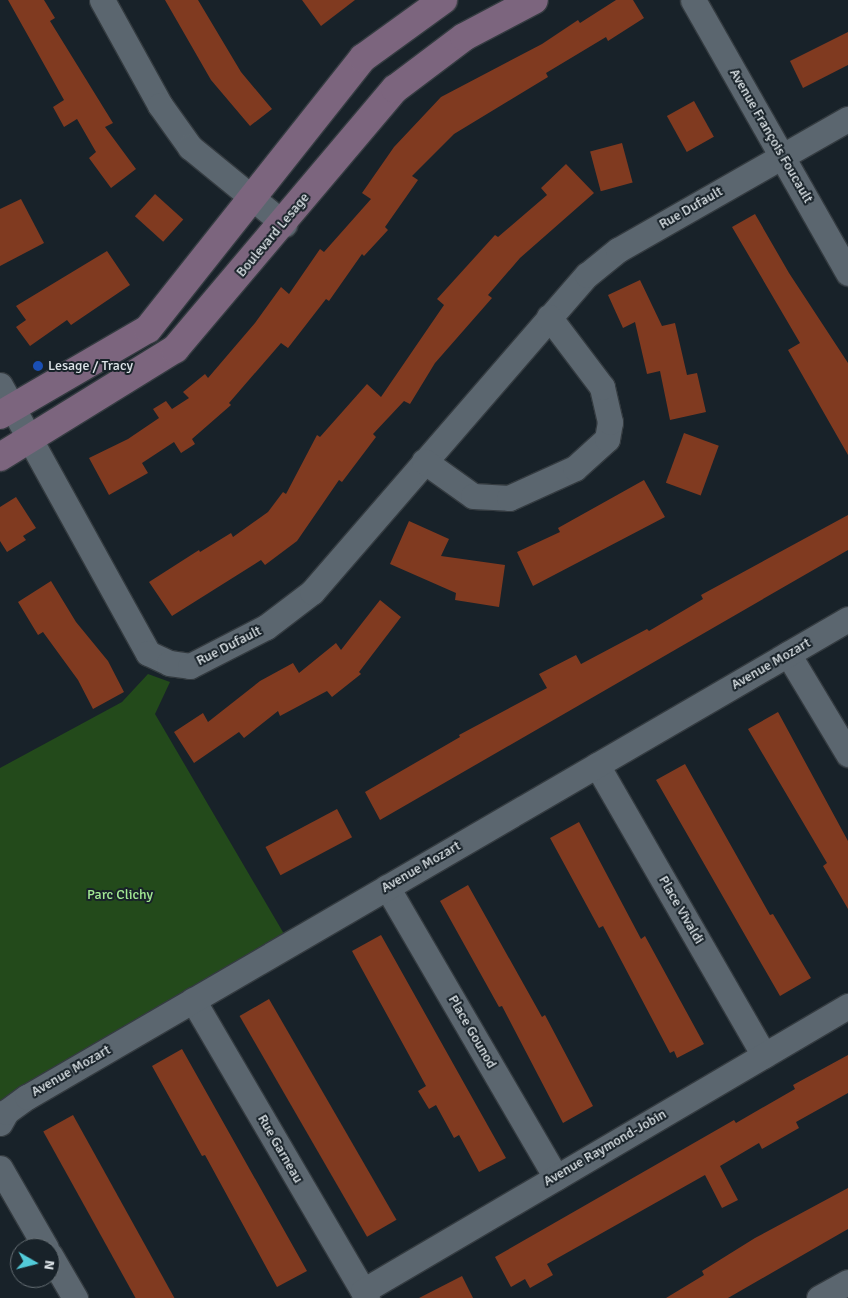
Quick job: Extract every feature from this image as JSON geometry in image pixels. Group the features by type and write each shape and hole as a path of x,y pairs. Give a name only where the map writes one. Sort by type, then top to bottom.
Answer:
{"street":[{"path":"102,0 160,106 190,146 251,199 284,224"},
{"path":"4,402 148,329 363,58 443,0"},
{"name":"Boulevard Lesage","path":"0,458 174,350 284,224 395,89 464,37 534,0"},
{"name":"Avenue François Foucault","path":"693,0 848,273"},
{"name":"Rue Dufault","path":"4,402 31,440 148,653 169,663 190,666 266,627 312,592 550,317 587,276 618,250 848,119"},
{"path":"424,461 473,496 509,498 575,468 607,439 610,422 602,387 550,317"},
{"name":"Avenue Mozart","path":"0,1123 6,1112 26,1097 848,619"},
{"path":"788,654 848,754"},
{"name":"Place Vivaldi","path":"597,765 764,1055"},
{"name":"Place Gounod","path":"387,887 556,1177"},
{"name":"Rue Garneau","path":"193,1000 365,1295"},
{"name":"Avenue Raymond-Jobin","path":"365,1295 556,1177 848,1006"},
{"path":"0,1168 40,1238"},
{"path":"60,1272 75,1298"},
{"path":"819,1298 848,1282"}],"green space":[{"name":"Parc Clichy","path":"148,674 170,682 155,714 287,939 0,1110 0,768 122,702"}],"building":[{"path":"8,0 44,0 55,18 50,21 113,123 105,127 136,169 111,188 89,158 96,152 77,119 64,127 53,107 64,100"},
{"path":"165,0 198,0 241,72 272,109 250,126 211,80"},
{"path":"302,0 355,0 321,26"},
{"path":"616,0 633,0 644,18 608,41 606,37 546,73 548,77 454,134 412,176 418,180 385,227 388,230 364,256 362,254 329,301 326,299 288,348 281,343 229,403 231,405 192,439 195,444 181,453 174,442 142,463 148,473 109,495 89,458 128,439 159,418 153,409 166,401 172,409 189,398 183,392 205,374 208,378 255,323 281,287 289,294 320,249 324,252 371,199 362,193 394,147 441,97 542,44 578,20 580,23"},
{"path":"848,32 848,65 803,88 790,61"},
{"path":"694,101 714,137 687,152 667,116"},
{"path":"622,143 633,183 601,191 590,152"},
{"path":"566,164 594,193 520,258 488,295 492,298 435,363 410,404 404,401 373,434 376,437 342,482 339,480 297,541 265,565 261,560 172,616 149,582 199,550 200,552 231,533 233,537 268,512 283,492 286,494 317,435 320,437 367,384 381,397 444,305 437,299 495,235 498,237 547,195 541,188"},
{"path":"155,194 183,219 163,242 135,216"},
{"path":"21,199 44,243 0,266 0,209"},
{"path":"755,214 789,273 848,363 848,455 788,350 800,343 732,227"},
{"path":"107,251 130,285 71,325 67,320 30,346 16,327 26,320 16,306"},
{"path":"640,280 662,326 675,323 687,375 697,373 706,412 670,420 660,371 647,374 635,322 623,328 608,295"},
{"path":"684,433 719,446 701,495 666,483"},
{"path":"644,480 665,517 533,586 517,552 560,532 558,528"},
{"path":"16,497 36,528 23,536 26,540 7,552 0,541 0,507"},
{"path":"848,515 848,550 380,820 365,792 460,737 459,735 547,688 539,674 576,655 581,664 647,629 649,631 703,599 701,595"},
{"path":"409,521 449,539 441,556 505,565 499,607 455,600 456,593 390,564"},
{"path":"51,581 76,622 108,661 124,692 93,709 78,680 43,632 38,635 18,602"},
{"path":"380,600 401,617 359,672 361,674 332,697 327,691 280,716 278,711 244,738 239,732 194,763 174,732 203,713 208,722 260,681 293,663 299,673 336,643 341,650"},
{"path":"778,712 848,841 848,909 823,866 827,863 748,729"},
{"path":"685,764 770,915 773,914 811,978 780,996 656,780"},
{"path":"337,809 352,837 281,875 265,847"},
{"path":"579,822 641,939 645,936 704,1044 677,1058 674,1051 670,1053 603,926 599,928 550,838"},
{"path":"468,885 542,1017 545,1015 593,1106 563,1123 502,1006 499,1007 440,901"},
{"path":"381,935 506,1158 479,1172 459,1135 454,1138 436,1105 429,1109 418,1091 426,1086 352,951"},
{"path":"269,999 397,1220 367,1237 240,1016"},
{"path":"182,1049 307,1271 277,1287 205,1155 202,1156 152,1066"},
{"path":"848,1055 848,1093 796,1122 799,1128 762,1149 759,1143 720,1166 738,1200 722,1208 705,1175 547,1264 553,1275 530,1288 525,1279 511,1287 495,1257 734,1120 736,1123 795,1089 793,1085"},
{"path":"73,1115 174,1298 136,1298 43,1131"},
{"path":"848,1188 848,1229 728,1298 666,1298 704,1275 702,1271 755,1238"},
{"path":"462,1276 473,1298 419,1298"}],"place":[{"name":"Lesage / Tracy","path":"38,366"}]}
